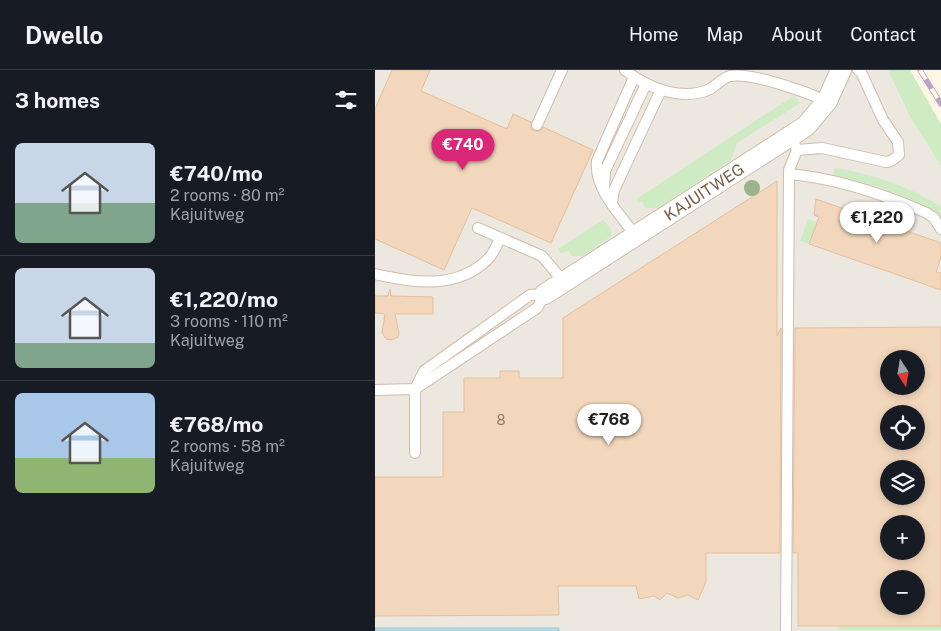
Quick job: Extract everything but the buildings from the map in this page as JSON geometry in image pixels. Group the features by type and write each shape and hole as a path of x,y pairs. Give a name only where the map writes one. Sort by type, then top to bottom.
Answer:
{"street":[{"name":"KAJUITWEG","path":"545,294 635,236 794,143 827,101 841,70"}],"lane":[{"path":"537,125 561,70"},
{"path":"625,70 646,84 661,90 678,92 707,90 737,73 758,74 798,88 827,101"},
{"path":"786,631 789,174 794,143 886,162 899,156 898,142 883,120 861,72 858,70"},
{"path":"634,77 597,161 597,178 635,236"},
{"path":"605,192 605,171 646,84"},
{"path":"612,202 614,190 661,90"},
{"path":"789,174 809,176 871,191 927,213 941,230"},
{"path":"478,228 543,256 564,282"},
{"path":"375,274 432,282 453,280 462,277 489,258 501,238"},
{"path":"375,390 415,389 537,308 545,294"},
{"path":"415,454 415,389 424,371 444,355 530,296 545,294"}],"shaded area":[{"path":"375,70 888,70 909,115 941,166 941,631 375,631"}],"green space":[{"path":"888,70 910,70 941,124 941,166 909,115"},
{"path":"794,96 800,103 737,143 731,160 658,208 645,208 642,201 639,203 636,199"},
{"path":"835,168 877,177 916,193 941,207 941,219 917,204 890,191 862,182 833,177"},
{"path":"808,219 817,222 809,244 800,241"},
{"path":"603,220 611,229 612,236 583,256 572,256 569,251 561,253 558,249"},
{"path":"839,626 941,626 941,630 840,630"}],"water":[{"path":"375,628 559,628 559,631 375,631"}],"railway":[{"path":"920,70 941,104"}]}
